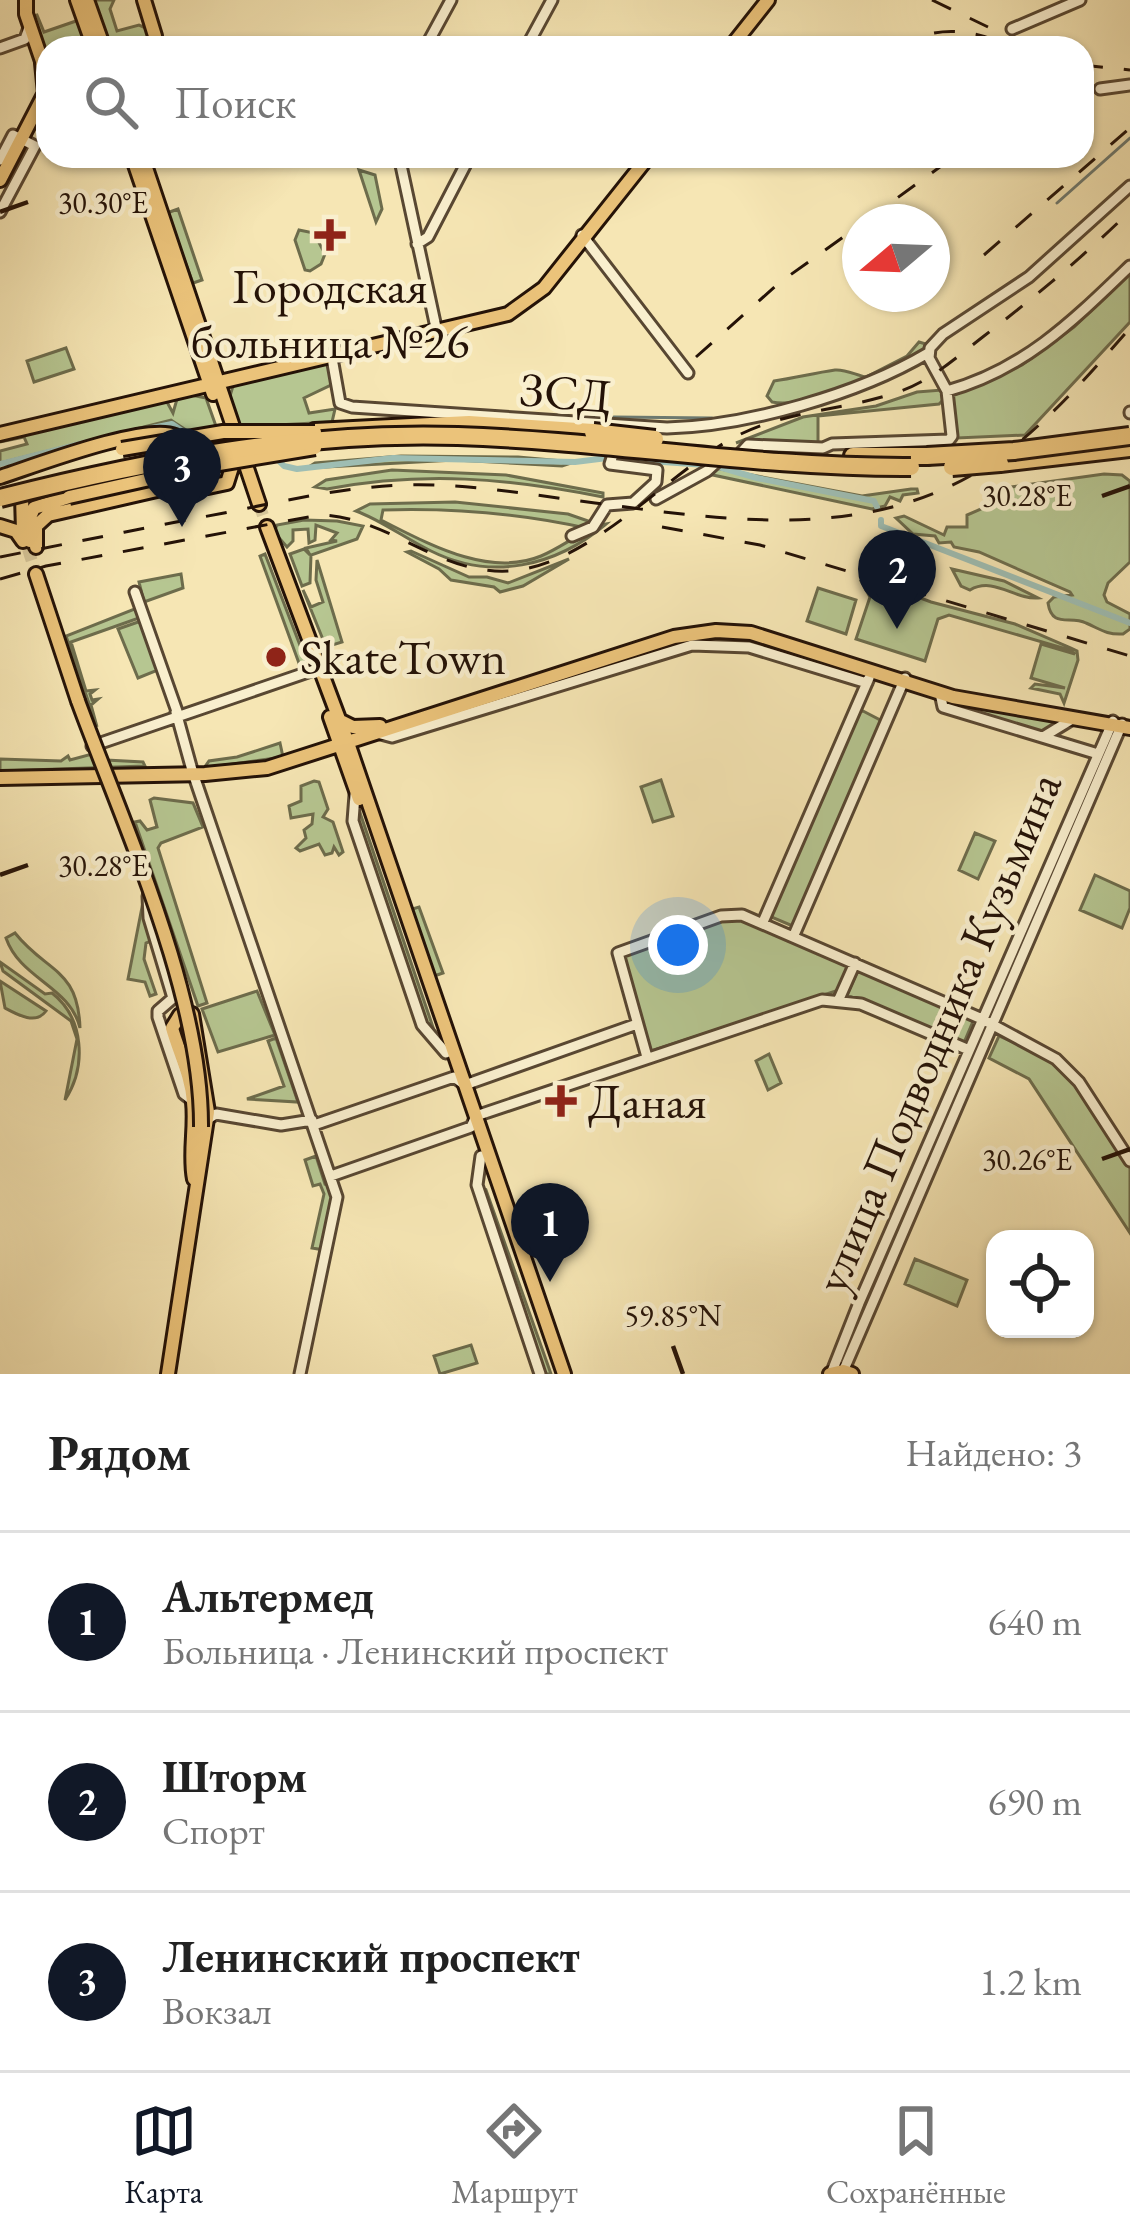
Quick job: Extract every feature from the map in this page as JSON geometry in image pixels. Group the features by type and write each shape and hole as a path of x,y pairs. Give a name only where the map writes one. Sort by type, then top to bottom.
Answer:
{"highway":[{"name":"ЗСД","path":"0,489 149,454 315,432 469,424 783,453 927,456 1014,451 1130,432"},
{"name":"ЗСД","path":"0,499 151,463 250,447 375,437 482,438 839,466 1000,463 1130,452"}],"main road":[{"path":"26,0 36,44"},
{"path":"77,0 90,36"},
{"path":"87,0 100,36"},
{"path":"143,0 155,36"},
{"path":"742,36 770,0"},
{"path":"0,183 36,109"},
{"path":"20,138 36,119"},
{"path":"136,168 256,505 226,434"},
{"path":"30,548 36,526 48,514 157,490 187,468 208,487 227,483 232,467 214,382 146,168"},
{"path":"0,432 499,317 544,289 637,168"},
{"path":"214,382 437,330"},
{"path":"38,469 146,435 163,432 176,441"},
{"path":"0,477 223,432 315,432"},
{"path":"30,548 30,513 39,505 69,497 298,451 482,438"},
{"path":"22,496 20,520 30,548"},
{"path":"0,526 16,531 30,548"},
{"path":"264,528 344,743 559,1374"},
{"path":"166,1374 194,1179 208,1117 172,961 81,700 40,573 60,630 81,700 120,790 196,1027 208,1117 166,1374"},
{"path":"0,776 267,768 692,629 721,627 757,631 870,674 1121,724"},
{"path":"340,719 352,727 378,730 674,637 737,631 870,674"},
{"path":"317,669 340,719 356,790 459,1083"},
{"path":"904,680 940,693 1121,724"},
{"path":"194,1179 190,1095 172,1028 174,1019 184,1014 196,1027"},
{"path":"472,1121 559,1374"}],"street":[{"path":"432,36 451,0"},
{"path":"530,36 550,0"},
{"path":"1012,28 1080,0"},
{"path":"0,51 25,39 30,25"},
{"path":"0,51 26,45 36,56"},
{"path":"1100,89 1130,85"},
{"path":"0,160 20,138 35,146 0,212"},
{"path":"404,168 437,330"},
{"path":"419,242 431,232 463,168"},
{"path":"332,358 340,403 352,407 709,427 870,384 928,353 943,334 1045,263 1130,186"},
{"path":"583,236 688,373"},
{"path":"946,392 988,378 1036,351 1130,266"},
{"path":"656,499 707,471 719,459 734,458 748,445 823,448 950,440 946,392 928,353"},
{"path":"572,536 593,527 607,505 633,503 657,480 657,470 610,464 622,425"},
{"path":"135,592 331,1176 337,1207 300,1374"},
{"path":"674,637 692,645"},
{"path":"378,730 392,737 692,645 748,647 820,668 870,674 763,922"},
{"path":"820,668 836,660"},
{"path":"89,746 317,669"},
{"path":"794,935 904,680"},
{"path":"940,693 943,707 1098,754"},
{"path":"1043,737 1074,718"},
{"name":"улица Подводника Кузьмина","path":"974,1053 992,1027 1001,991 1098,754 1121,724"},
{"name":"улица Подводника Кузьмина","path":"838,1373 974,1053 982,1019 1001,991 1121,724"},
{"path":"108,774 147,887 149,918 173,998 158,1011 158,1017 190,1095"},
{"path":"647,1058 618,960 620,951 728,915 763,922 982,1019 1065,1066 1130,1161"},
{"path":"839,999 855,963"},
{"path":"331,1176 472,1121 806,1004 839,999 870,1007 974,1053"},
{"path":"208,1117 281,1125 313,1123 459,1083 637,1024"},
{"path":"481,1156 477,1184 540,1374"}],"green space":[{"path":"94,0 114,0 110,9 117,31 139,25 149,36 107,36"},
{"path":"37,15 44,32 79,20 85,36 39,36 33,16"},
{"path":"359,170 375,175 382,209 376,222"},
{"path":"178,209 202,280 193,283 167,213"},
{"path":"299,230 314,233 325,254 321,264 310,271 305,270 295,240"},
{"path":"1130,273 1130,322 1025,435 957,438 950,397 1022,365 1074,327"},
{"path":"919,342 926,344 925,351 871,377 827,394 788,403 772,402 767,396 774,381 835,370 866,377 907,356"},
{"path":"66,348 74,369 34,382 27,361"},
{"path":"331,360 333,384 304,398 309,413 335,409 332,422 239,427 230,396 233,386"},
{"path":"942,390 945,398 939,404 818,416 818,443 749,438 736,443 803,417"},
{"path":"206,398 217,429 189,432 171,420 0,463 0,451 27,444 24,437 0,442 0,436 147,403 167,402 173,413 177,399"},
{"path":"401,456 574,462 562,466 455,460 307,468 315,463"},
{"path":"715,468 862,496 911,489 918,493 903,495 900,501 890,497 885,506 872,509 713,475"},
{"path":"392,470 506,475 603,493 603,497 465,479 315,487 326,480"},
{"path":"1122,475 1130,481 1130,562 1108,583 1104,595 1107,602 1130,614 1130,629 1123,634 1058,619 1048,603 1054,597 1072,595 1070,592 979,552 954,547 951,542 939,543 935,536 913,534 896,518 904,516 944,535 947,527 967,527 967,515 1004,488"},
{"path":"455,502 568,514 591,522 586,528 510,515 408,510 383,510 381,520 458,555 500,563 541,556 606,524 566,551 522,565 499,567 431,551 356,511 370,504"},
{"path":"304,520 363,526 357,539 311,555 310,583 302,586 290,554 304,549 310,555 306,548 337,541 331,540 337,533 316,525 315,540 309,543 308,529 293,530 293,541 287,547 274,532 277,525"},
{"path":"407,552 469,577 508,583 569,559 523,586 500,592 451,580"},
{"path":"265,554 306,661 300,666 260,556"},
{"path":"317,560 342,642 326,647 303,590 311,607 323,602 316,580"},
{"path":"952,569 1004,581 1038,598 988,586 970,590 961,586"},
{"path":"181,574 183,588 144,602 139,582"},
{"path":"868,578 931,602 1015,624 1077,651 1064,703 1060,694 1031,688 1035,684 1065,688 1031,678 1041,644 1075,654 1070,650 949,615 938,619 925,661 856,639 870,597 861,581"},
{"path":"818,588 856,600 846,634 807,621"},
{"path":"137,608 139,618 71,642 86,691 95,690 90,694 92,700 98,699 91,705 97,727 66,636"},
{"path":"141,621 158,670 138,678 118,629"},
{"path":"947,699 1064,720 1042,734 946,705"},
{"path":"858,712 882,721 795,927 769,916"},
{"path":"280,743 283,757 204,768 209,761"},
{"path":"92,754 145,766 0,771 0,759 61,761"},
{"path":"661,780 673,816 653,822 641,787"},
{"path":"319,782 328,809 323,817 333,822 343,852 339,855 334,847 325,855 319,844 300,851 296,848 306,838 304,830 312,824 313,814 291,818 289,806 301,801 301,786"},
{"path":"150,800 193,803 203,827 158,848 207,1003 198,1006 135,822 140,821 147,830 157,827"},
{"path":"357,804 437,1039 427,1031 355,821"},
{"path":"975,833 995,841 978,879 959,870"},
{"path":"1095,875 1130,891 1122,928 1080,910"},
{"path":"144,897 151,941 146,943 144,959 156,994 150,996 145,982 128,979"},
{"path":"419,907 443,973 431,977 409,910"},
{"path":"741,918 848,964 839,990 651,1051 619,956 722,919"},
{"path":"15,933 67,982 74,993 80,1028 66,1002 13,952 6,938"},
{"path":"0,962 45,994 52,993 71,1015 79,1043 79,1058 65,1100 77,1039 71,1021 3,971"},
{"path":"859,968 974,1019 963,1045 847,995"},
{"path":"0,981 46,1011 32,1018 5,1008"},
{"path":"257,991 275,1035 218,1052 202,1009"},
{"path":"999,1036 1047,1057 1070,1075 1130,1166 1130,1233 1029,1079 989,1058"},
{"path":"276,1038 298,1102 247,1099 284,1086 268,1041"},
{"path":"769,1054 781,1083 768,1090 756,1061"},
{"path":"967,1059 973,1062 843,1360 836,1363"},
{"path":"316,1156 325,1184 331,1183 333,1192 324,1250 312,1248 324,1194 320,1184 313,1186 305,1160"},
{"path":"486,1190 551,1374 542,1374 481,1192"},
{"path":"915,1259 967,1280 957,1306 905,1284"},
{"path":"471,1345 477,1363 440,1374 434,1356"}],"waterway":[{"path":"1057,203 1130,138"},
{"path":"614,417 712,418"},
{"path":"142,430 172,424 191,437 217,445"},
{"path":"0,464 88,442"},
{"path":"274,456 284,466 297,469 393,458 575,462 607,458"},
{"path":"620,459 706,465"},
{"path":"719,467 874,501 877,507"},
{"path":"881,520 881,526 1130,623"}],"tunnel":[{"path":"259,504 267,527"},
{"path":"28,549 36,574"}],"railway":[{"path":"932,0 988,27"},
{"path":"922,36 939,32 983,36"},
{"path":"1094,66 1130,70"},
{"path":"1094,159 1130,128"},
{"path":"889,204 938,168"},
{"path":"984,255 1084,168"},
{"path":"0,579 46,566 319,515 368,525 483,570 538,566 595,538 747,431 879,398 923,381 1040,291 1130,211"},
{"path":"696,357 779,283 842,238"},
{"path":"0,557 314,495 404,485 476,488 763,520 871,512 923,497 974,474 1022,440 1130,328"},
{"path":"662,527 760,545 1130,656"}],"place":[{"name":"Городская больница №26","path":"330,235"},
{"name":"Ленинский проспект","path":"182,527"},
{"name":"Шторм","path":"897,629"},
{"name":"SkateTown","path":"276,657"},
{"name":"Даная","path":"561,1101"},
{"name":"Альтермед","path":"550,1282"}]}
